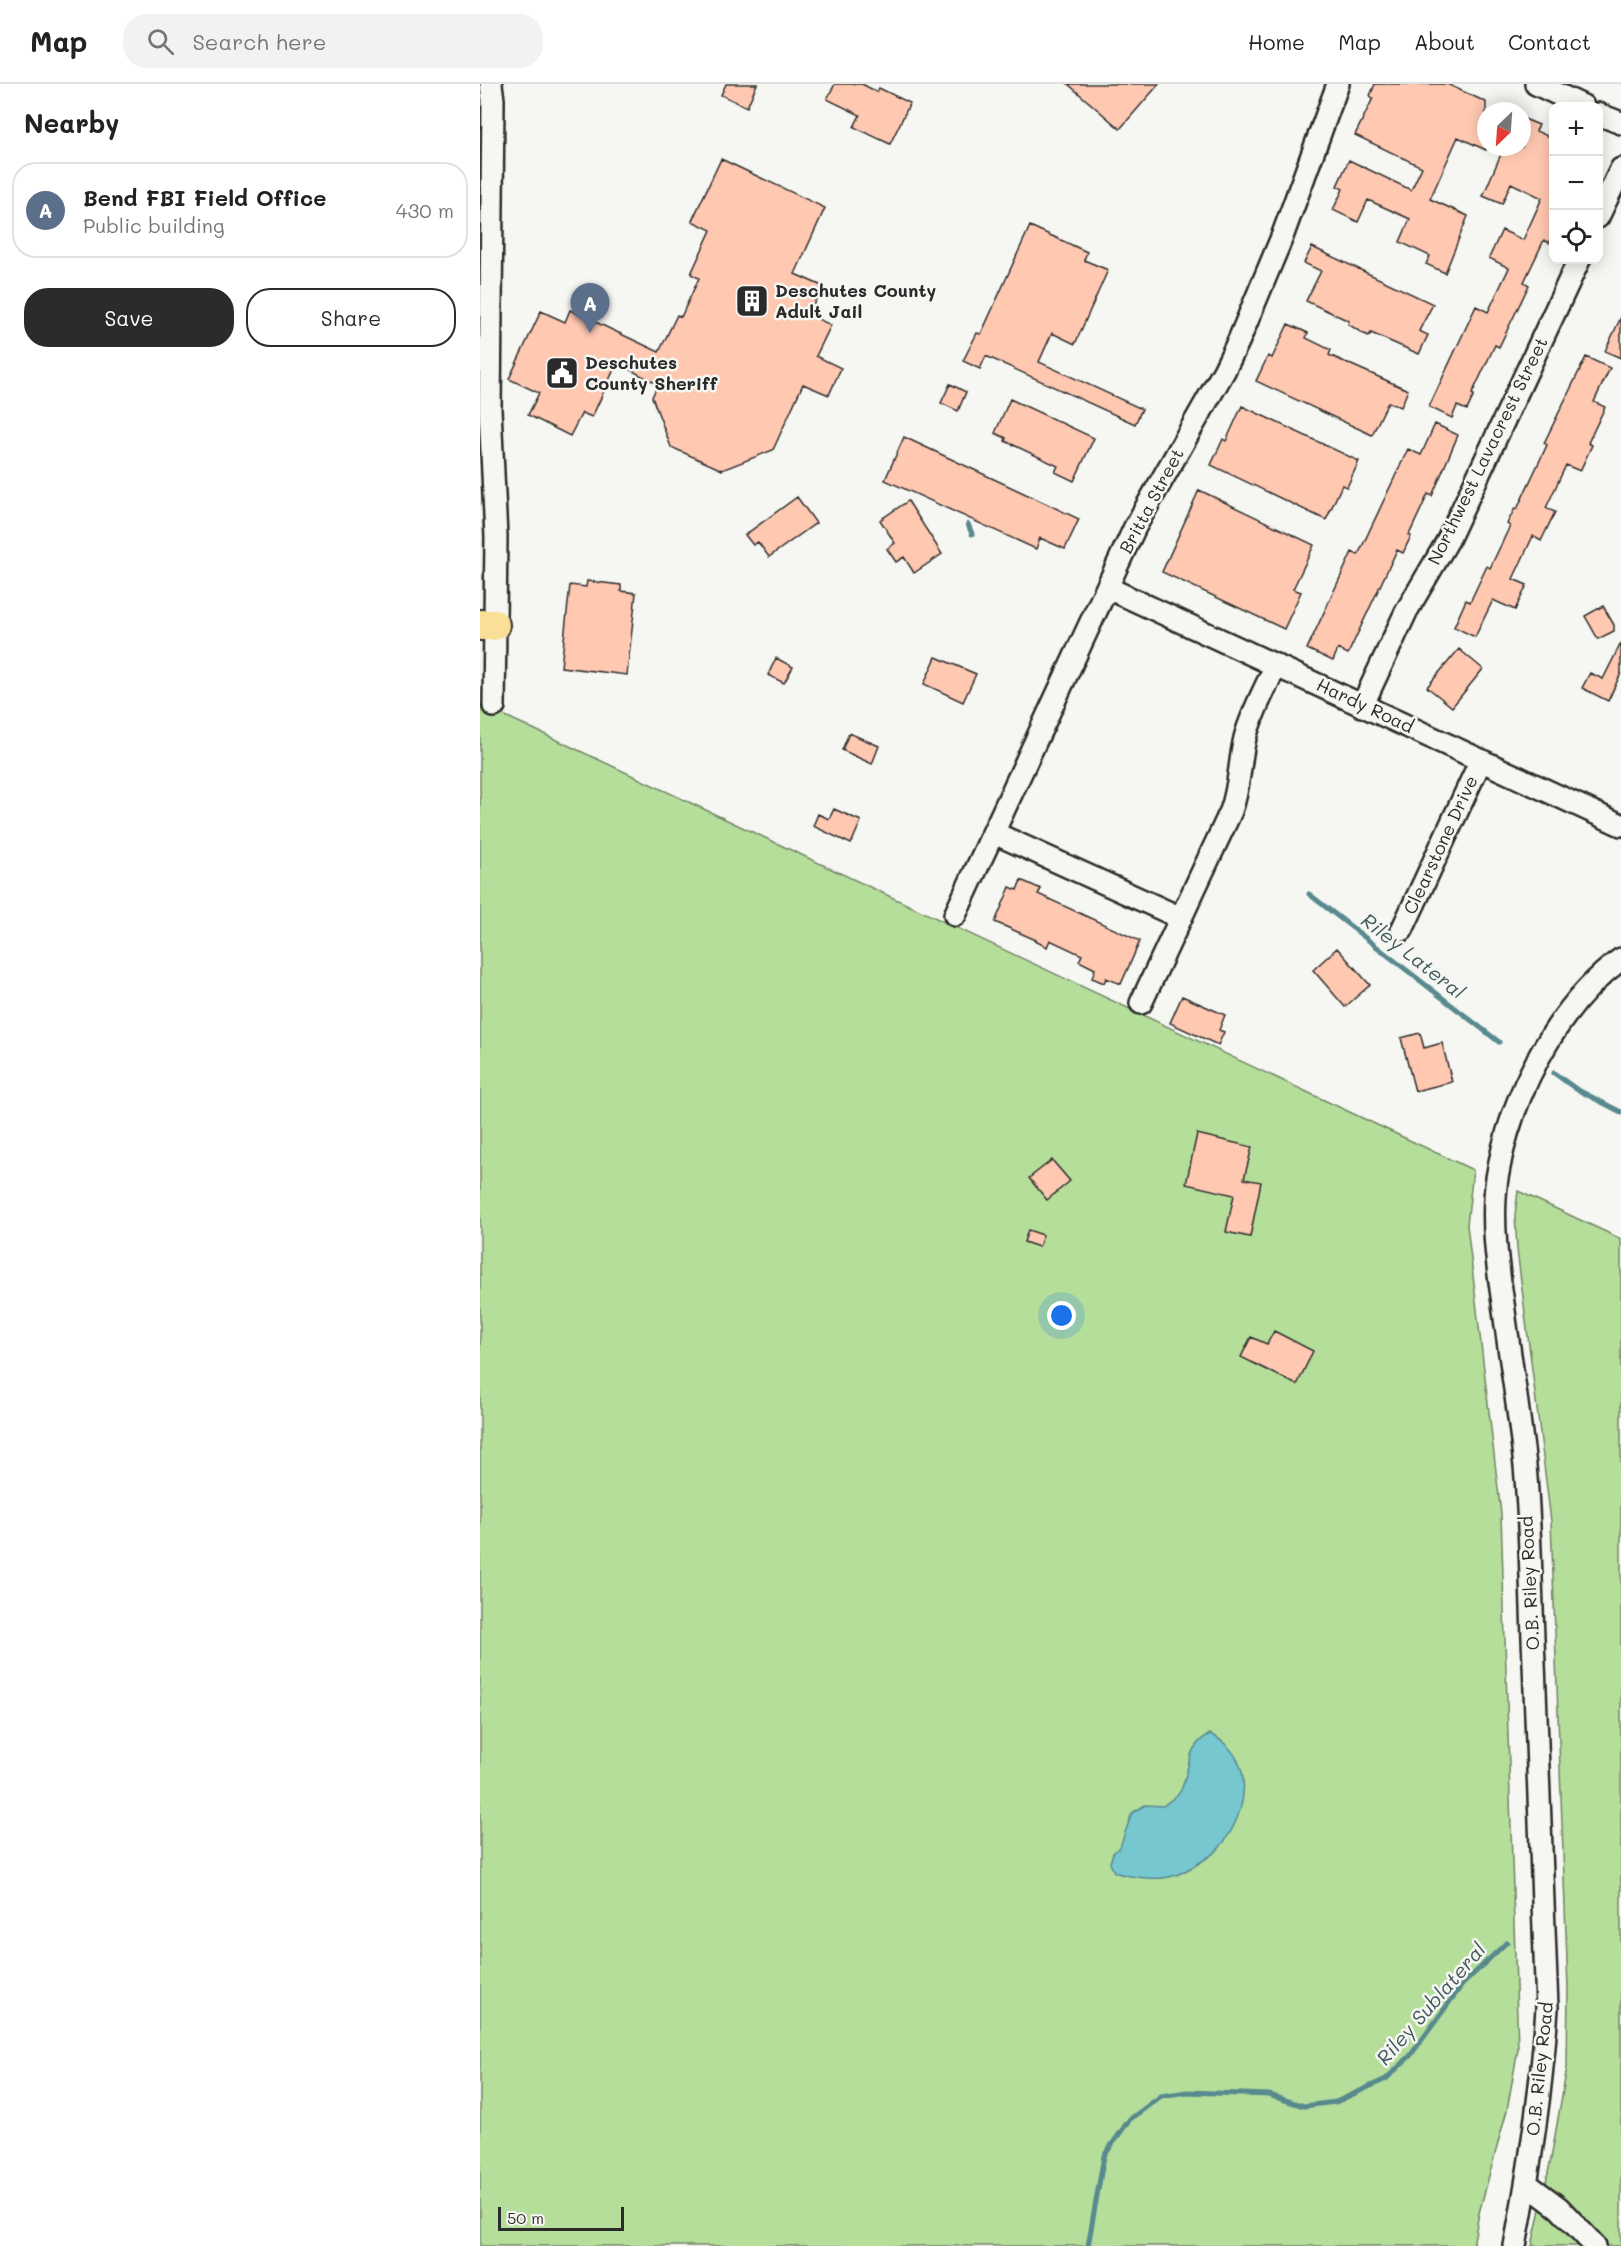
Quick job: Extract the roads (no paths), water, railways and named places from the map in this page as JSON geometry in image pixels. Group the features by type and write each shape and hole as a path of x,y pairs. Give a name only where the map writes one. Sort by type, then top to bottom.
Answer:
{"street":[{"path":"490,84 493,100 490,409 496,537 487,625 494,706"},
{"name":"Britta Street","path":"955,915 1135,527 1224,371 1239,340 1282,237 1338,84"},
{"path":"1536,84 1575,102"},
{"path":"1603,116 1621,123"},
{"path":"1602,210 1621,169"},
{"name":"Northwest Lavacrest Street","path":"1362,706 1406,612 1448,540 1577,264"},
{"name":"Hardy Road","path":"1108,588 1621,825"},
{"path":"1141,1003 1231,811 1238,793 1245,740 1253,713 1276,665"},
{"name":"Clearstone Drive","path":"1402,930 1481,760"},
{"path":"994,833 1181,918"},
{"name":"O.B. Riley Road","path":"1515,2246 1527,2184 1543,2073 1547,2008 1525,1468 1498,1270 1495,1218 1497,1180 1506,1132 1520,1096 1538,1060 1577,999 1605,970 1621,959"},
{"path":"1527,2184 1559,2208 1595,2246"}],"water":[{"path":"1210,1734 1225,1744 1235,1756 1241,1771 1244,1786 1242,1802 1230,1833 1211,1855 1173,1876 1144,1878 1114,1872 1110,1863 1113,1853 1120,1847 1132,1813 1145,1805 1163,1806 1178,1794 1184,1782 1192,1751 1202,1739"}],"waterway":[{"name":"Riley Lateral","path":"968,524 972,534"},
{"name":"Riley Lateral","path":"1309,894 1499,1042"},
{"name":"Riley Lateral","path":"1554,1073 1576,1089 1621,1112"},
{"name":"Riley Sublateral","path":"1088,2246 1104,2156 1129,2120 1161,2096 1187,2092 1269,2095 1304,2106 1336,2102 1386,2079 1410,2056 1462,1985 1507,1942"}],"place":[{"name":"Deschutes County Adult Jail","path":"752,301"},
{"name":"Bend FBI Field Office","path":"590,333"},
{"name":"Deschutes County Sheriff","path":"562,373"}]}
